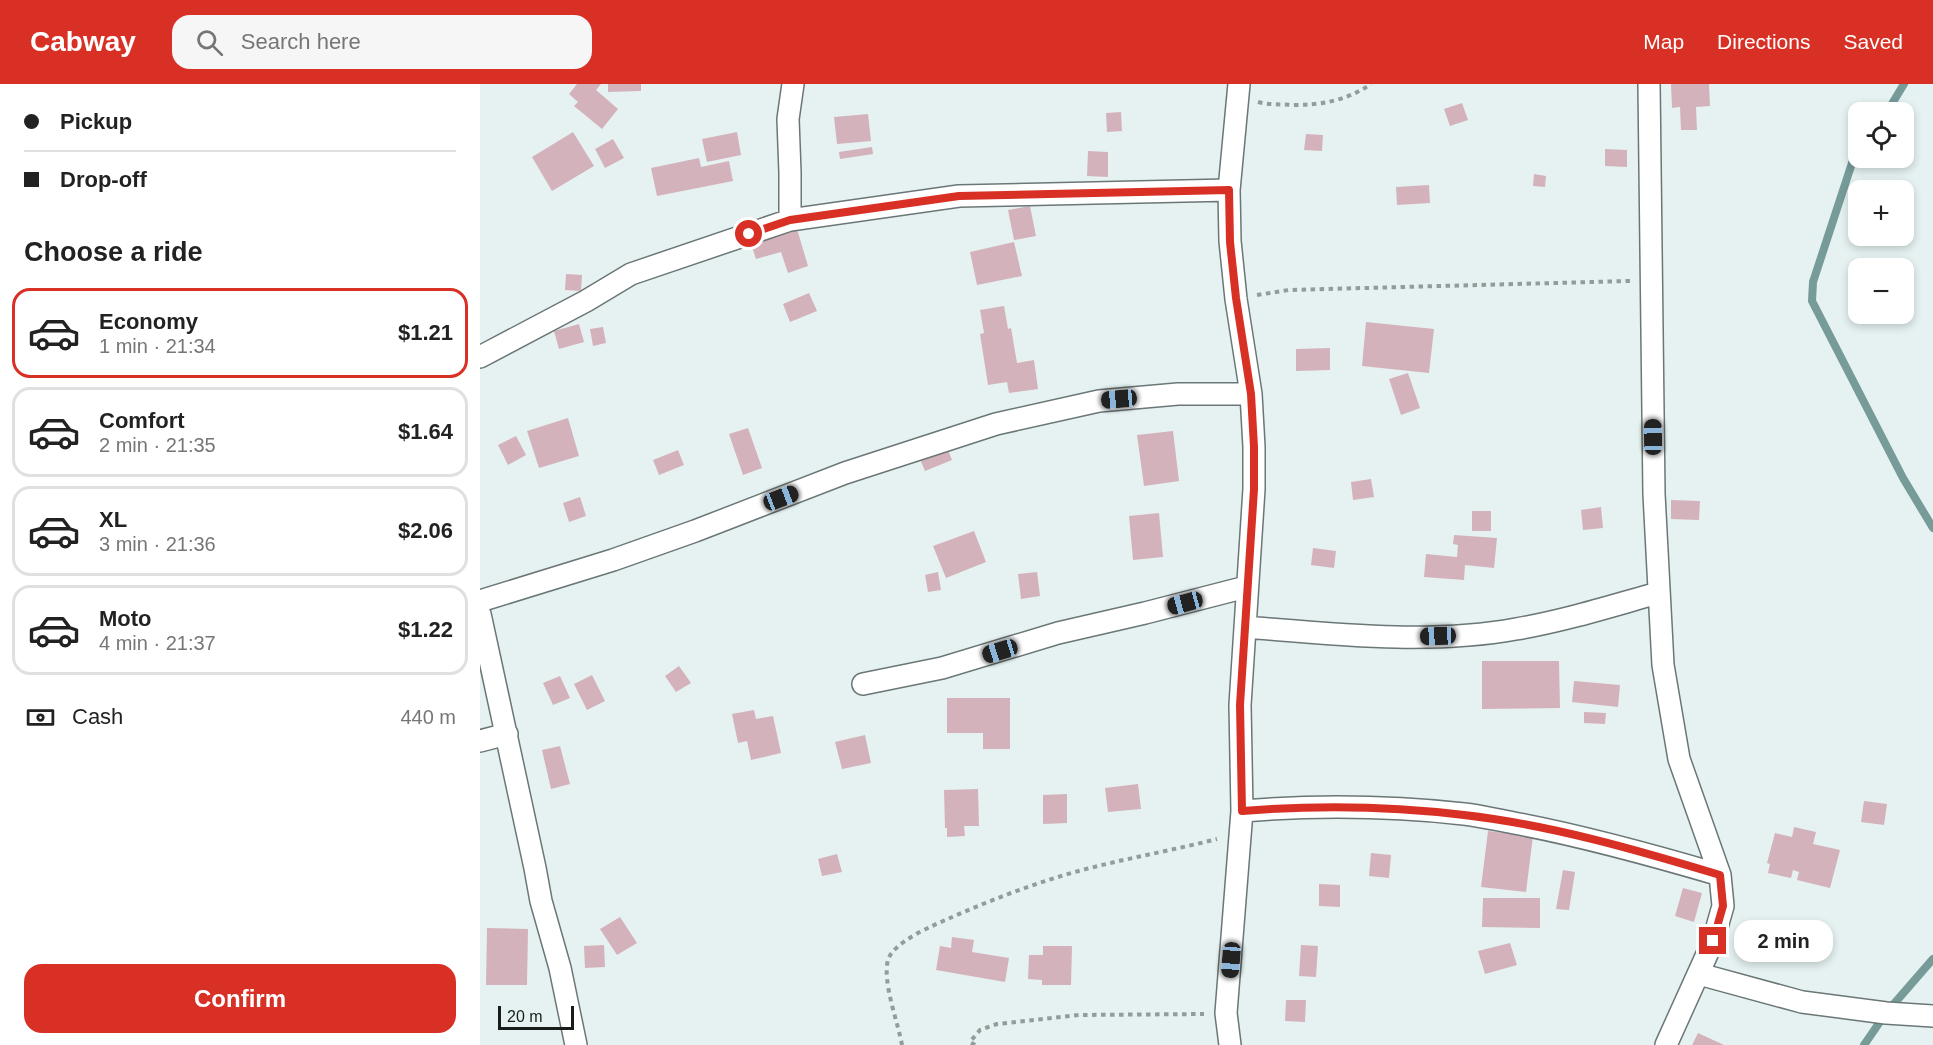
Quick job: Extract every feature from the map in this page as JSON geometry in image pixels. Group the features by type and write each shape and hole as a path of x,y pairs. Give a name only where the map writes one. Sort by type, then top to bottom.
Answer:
{"street":[{"path":"790,220 788,119 793,84"},
{"path":"1649,84 1654,494 1663,665 1679,759 1720,875 1723,906 1713,941 1666,1045"},
{"path":"1230,1045 1226,1013 1241,833 1240,705 1254,489 1251,394 1230,242 1229,190 1238,91"},
{"path":"480,357 586,301 631,274 790,220 959,196 1229,190"},
{"path":"480,602 613,560 845,473 996,424 1099,401 1178,394 1251,394"},
{"path":"862,684 942,668 1058,633 1246,587"},
{"path":"1245,627 1348,635 1455,635 1515,630 1658,593"},
{"path":"480,614 541,902 560,968 576,1045"},
{"path":"480,741 507,734"},
{"path":"1242,811 1285,807 1373,807 1465,815 1546,829 1637,850 1720,875"},
{"path":"1699,974 1802,1002 1886,1013 1933,1016"}],"path":[{"path":"1238,91 1266,104 1316,105 1337,101 1371,84"},
{"path":"1236,298 1289,290 1651,280"},
{"path":"902,1045 886,983 888,959 895,948 928,928 1007,893 1128,859 1241,833"},
{"path":"975,1045 970,1042 980,1030 997,1024 1079,1015 1226,1013"}],"building":[{"path":"577,84 601,84 596,90 618,109 602,129 574,106 578,102 569,94"},
{"path":"608,84 641,84 641,91 608,92"},
{"path":"1671,84 1709,84 1710,106 1696,107 1697,130 1681,130 1680,107 1672,108"},
{"path":"1462,103 1468,120 1450,126 1444,109"},
{"path":"1121,112 1122,131 1107,132 1106,113"},
{"path":"868,114 871,141 837,144 834,117"},
{"path":"573,132 594,166 552,191 532,157"},
{"path":"737,132 741,155 707,162 702,139"},
{"path":"1306,134 1323,135 1322,151 1304,150"},
{"path":"613,139 624,158 605,168 595,149"},
{"path":"872,147 873,154 840,159 839,152"},
{"path":"1605,149 1627,150 1627,167 1605,166"},
{"path":"1088,151 1108,152 1108,177 1087,176"},
{"path":"699,158 701,167 729,161 733,181 657,196 651,168"},
{"path":"1534,174 1546,176 1545,187 1533,186"},
{"path":"1429,185 1430,203 1397,205 1396,187"},
{"path":"1030,206 1036,236 1014,240 1008,210"},
{"path":"797,229 808,266 788,273 781,252 756,259 751,244"},
{"path":"1014,242 1022,276 977,285 970,252"},
{"path":"566,274 582,275 581,291 565,290"},
{"path":"809,293 817,311 790,322 783,304"},
{"path":"1004,306 1008,329 1011,328 1017,363 1034,360 1038,389 1009,393 1007,382 988,385 980,334 984,333 980,310"},
{"path":"1366,322 1434,329 1429,373 1362,366"},
{"path":"579,324 584,342 559,349 554,331"},
{"path":"603,327 606,343 593,346 590,329"},
{"path":"1330,348 1330,370 1296,371 1296,349"},
{"path":"1408,373 1420,408 1401,415 1389,379"},
{"path":"568,418 579,456 539,468 527,431"},
{"path":"748,428 762,468 743,475 729,434"},
{"path":"1173,431 1179,481 1144,486 1137,435"},
{"path":"516,436 526,455 508,465 498,445"},
{"path":"945,442 952,460 925,471 917,452"},
{"path":"678,450 684,465 659,475 653,460"},
{"path":"1371,479 1374,497 1353,500 1351,482"},
{"path":"580,497 586,516 569,522 563,503"},
{"path":"1671,500 1700,501 1699,520 1671,519"},
{"path":"1601,507 1603,528 1583,530 1581,510"},
{"path":"1472,511 1491,511 1491,531 1472,531"},
{"path":"1159,513 1163,557 1133,560 1129,516"},
{"path":"974,531 986,562 946,578 933,546"},
{"path":"1454,535 1497,538 1494,568 1465,565 1464,580 1424,577 1426,554 1457,557 1458,545 1453,544"},
{"path":"1313,548 1336,551 1334,568 1311,565"},
{"path":"938,572 941,590 928,592 925,575"},
{"path":"1037,572 1040,596 1021,599 1018,574"},
{"path":"1482,661 1559,661 1560,708 1482,709"},
{"path":"679,666 691,683 676,692 665,676"},
{"path":"592,675 605,701 587,710 574,684"},
{"path":"560,676 570,698 553,705 543,683"},
{"path":"1574,681 1620,685 1618,707 1572,702"},
{"path":"947,698 1010,698 1010,749 983,749 983,733 947,733"},
{"path":"754,710 756,719 773,716 781,753 751,760 747,741 738,743 732,714"},
{"path":"1584,712 1606,713 1605,724 1584,723"},
{"path":"865,735 871,763 842,769 835,742"},
{"path":"560,746 570,784 551,789 542,750"},
{"path":"1138,784 1141,809 1108,812 1105,788"},
{"path":"978,789 979,826 964,826 965,836 947,837 944,790"},
{"path":"1067,794 1067,823 1043,824 1043,795"},
{"path":"1864,801 1887,804 1884,825 1861,822"},
{"path":"1794,827 1816,832 1813,844 1840,850 1830,888 1797,880 1799,872 1793,870 1791,878 1768,873 1770,864 1767,863 1775,833 1792,837"},
{"path":"1488,831 1533,836 1526,892 1481,887"},
{"path":"1371,853 1391,855 1389,878 1369,876"},
{"path":"837,854 842,872 822,876 818,859"},
{"path":"1563,870 1575,872 1569,910 1556,909"},
{"path":"1319,884 1340,885 1340,907 1319,906"},
{"path":"1683,888 1702,893 1694,922 1675,916"},
{"path":"1483,898 1540,898 1540,928 1482,927"},
{"path":"620,917 637,943 617,955 600,929"},
{"path":"487,928 528,929 527,985 486,985"},
{"path":"952,937 974,940 972,952 1009,958 1005,982 936,970 940,946 951,948"},
{"path":"1510,943 1517,965 1485,974 1478,951"},
{"path":"604,945 605,967 585,968 584,946"},
{"path":"1301,945 1318,946 1316,977 1299,976"},
{"path":"1043,946 1072,946 1071,985 1042,985 1042,980 1028,979 1029,955 1043,955"},
{"path":"1286,1000 1306,1000 1305,1022 1285,1021"},
{"path":"1698,1033 1724,1045 1692,1045"}],"waterway":[{"path":"1893,102 1904,84"},
{"path":"1850,168 1813,282 1812,301 1903,478 1933,528"},
{"path":"1864,1045 1886,1013 1933,959"}],"route":[{"path":"749,234 790,220 959,196 1229,190 1230,242 1251,394 1254,447 1254,489 1240,705 1242,811 1285,807 1373,807 1465,815 1546,829 1637,850 1720,875 1723,906 1713,941"}]}
